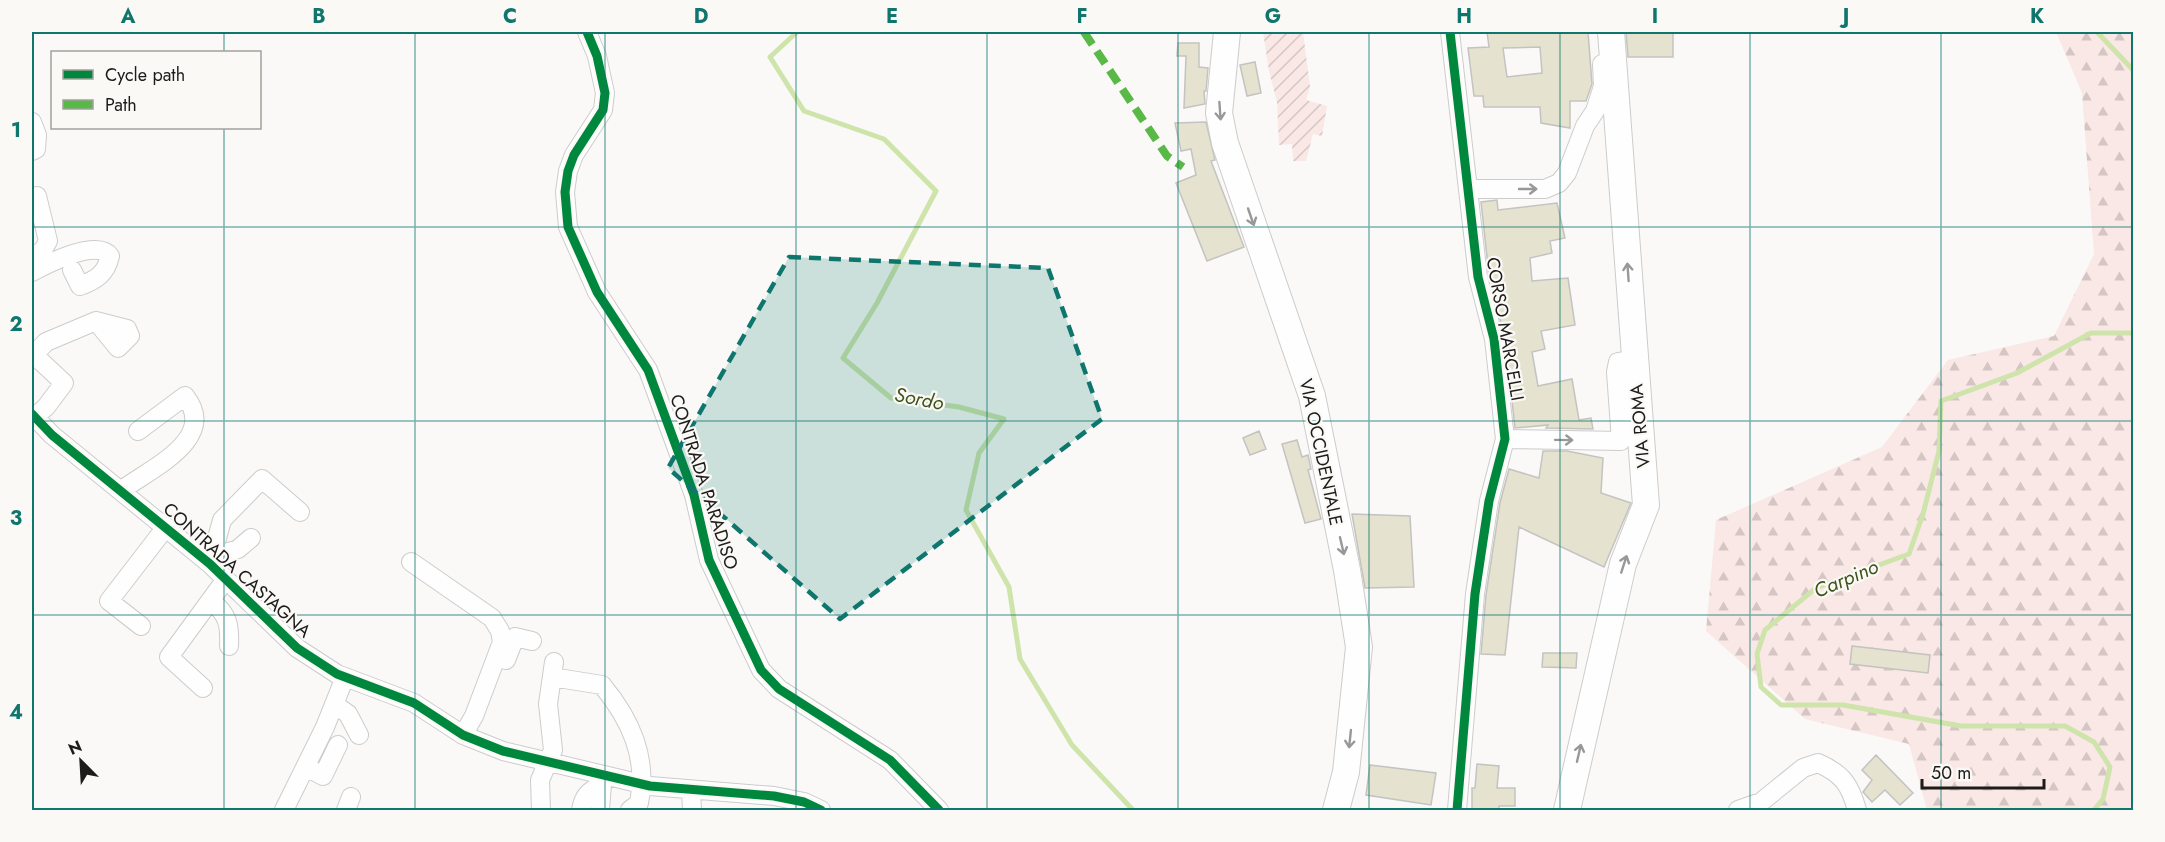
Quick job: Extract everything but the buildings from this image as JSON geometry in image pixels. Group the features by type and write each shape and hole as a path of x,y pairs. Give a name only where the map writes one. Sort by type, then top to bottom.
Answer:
{"main road":[{"name":"VIA OCCIDENTALE","path":"1227,32 1219,113 1225,143 1312,396 1347,570 1359,647 1346,772 1336,810"},
{"name":"VIA ROMA","path":"1566,810 1623,564 1646,505 1611,32"}],"street":[{"name":"CONTRADA PARADISO","path":"587,32 597,56 605,93 603,110 574,155 568,171 565,192 568,227 597,292 648,370 694,495 709,560 761,670 779,689 890,760 939,810"},
{"name":"CORSO MARCELLI","path":"1450,32 1470,189 1478,277 1494,339 1505,439 1490,501 1475,594 1457,810"},
{"path":"1470,189 1545,189 1559,183 1567,173 1585,126 1595,111 1603,86 1600,32"},
{"path":"32,122 37,135 36,149 32,151"},
{"path":"32,198 36,196 48,241 43,250 32,258"},
{"path":"32,272 68,255 86,251 106,251 110,256 102,275 78,285"},
{"path":"32,417 46,407 64,383 32,356 46,342 96,321"},
{"path":"1505,439 1621,441 1616,372 1618,362 1635,359"},
{"path":"122,490 183,446 193,432 197,420 194,407 185,396 138,431"},
{"name":"CONTRADA CASTAGNA","path":"32,417 166,526 212,560 226,579 297,648 345,677 414,703 470,738 503,752 548,762 605,780 691,790 774,796 804,802 821,810"},
{"path":"212,560 222,520 262,479 300,512"},
{"path":"141,626 109,601 166,526"},
{"path":"212,560 238,549 252,538"},
{"path":"411,562 492,618 500,631 502,642 474,716 470,738"},
{"path":"203,688 169,657 195,618 211,601 226,579"},
{"path":"211,601 229,620 229,646"},
{"path":"470,738 514,637 532,641"},
{"path":"541,810 540,780 553,750 548,704 553,669 602,685 634,734 643,770 639,803 630,810"},
{"path":"284,810 306,767 345,677"},
{"path":"334,704 348,714 359,735"},
{"path":"306,767 323,776 338,745"},
{"path":"1738,810 1761,802 1803,768 1818,763 1834,770 1852,790 1857,810"},
{"path":"581,810 583,799 588,792 605,780"},
{"path":"600,810 605,780"},
{"path":"691,790 693,810"}],"highlighted area":[{"path":"789,257 1048,268 1102,419 840,619 668,468"}],"green space":[{"path":"1263,32 1303,32 1310,87 1306,100 1327,106 1322,136 1313,134 1306,161 1293,161 1292,144 1279,145 1277,102"},
{"path":"2056,32 2133,32 2133,810 1927,810 1909,744 1805,719 1706,631 1716,520 1882,447 1948,360 2054,336 2094,254 2082,93"}],"waterway":[{"name":"Sordo","path":"797,32 770,57 804,111 884,139 936,191 877,303 843,358 891,398 959,407 1004,419 979,453 966,510 1009,587 1020,659 1072,745 1133,810"},
{"name":"Carpino","path":"2097,32 2134,71"},
{"name":"Carpino","path":"2094,810 2103,799 2110,767 2094,742 2065,726 1961,726 1843,705 1781,705 1761,687 1757,654 1765,630 1816,588 1909,554 1923,514 1939,451 1941,401 2017,373 2091,333 2134,333"}],"marked path":[{"path":"1084,32 1167,156 1183,167"}],"cycle path":[{"path":"587,32 597,56 605,93 603,110 574,155 568,171 565,192 568,227 597,292 648,370 694,495 709,560 761,670 779,689 890,760 939,810"},
{"path":"1450,32 1478,277 1494,339 1505,439 1489,501 1475,594 1457,810"},
{"path":"32,414 52,435 210,564 297,648 337,674 414,703 463,735 503,751 650,786 774,796 804,802 821,810"}]}
